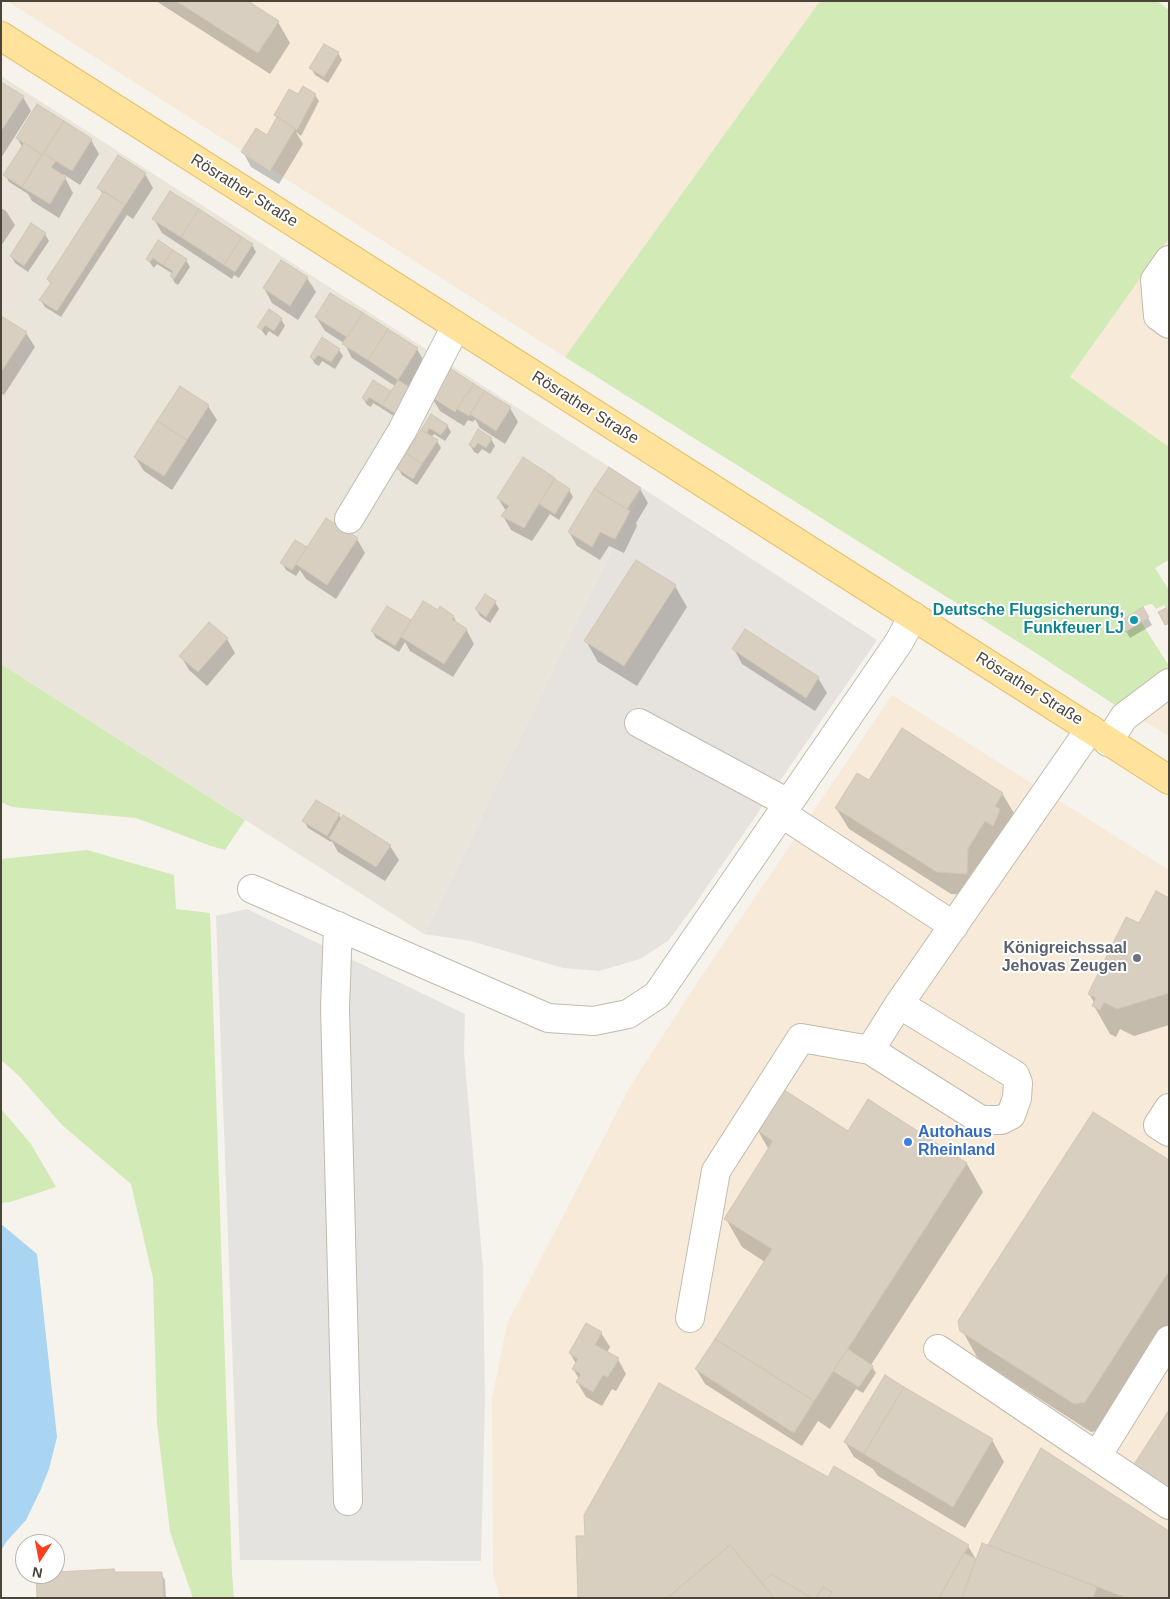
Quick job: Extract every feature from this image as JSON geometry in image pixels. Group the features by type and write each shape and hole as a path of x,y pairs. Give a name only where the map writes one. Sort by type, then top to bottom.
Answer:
{"main road":[{"name":"Rösrather Straße","path":"1,36 1169,780"}],"lane":[{"path":"1169,260 1155,280 1158,316 1169,324"},
{"path":"349,519 402,431 456,326"},
{"path":"252,890 548,1018 594,1021 628,1014 657,995 899,642 913,616"},
{"path":"870,1050 899,1004 954,926 1099,735 1169,683"},
{"path":"639,724 784,808 954,926"},
{"path":"338,926 335,1008 348,1501"},
{"path":"690,1318 716,1170 801,1038 870,1050 981,1120 1001,1120 1011,1115 1017,1098 1018,1083 1015,1075 899,1004"},
{"path":"1169,1108 1158,1125 1169,1132"},
{"path":"1097,1456 1169,1340"},
{"path":"938,1349 1169,1505"}],"shaded area":[{"path":"7,1 820,1 565,357"},
{"path":"1,76 642,488 424,934 1,664"},
{"path":"1169,238 1169,447 1070,377"},
{"path":"642,488 877,640 668,941 640,959 599,971 563,968 471,941 424,934"},
{"path":"1169,690 1169,736 1135,716"},
{"path":"892,695 1169,870 1169,1598 500,1598 493,1575 492,1399 507,1324 631,1085 695,986"},
{"path":"247,909 465,1014 464,1052 483,1268 485,1399 481,1561 240,1560 216,916"}],"green space":[{"path":"820,1 1157,1 1169,10 1169,238 1070,377 1169,447 1169,560 1155,568 1169,590 1169,612 1164,605 1156,609 1152,604 1146,605 1119,622 1125,632 1141,622 1169,666 1169,671 1121,709 1039,655 565,357"},
{"path":"1,664 245,820 225,850 136,818 12,807 1,802"},
{"path":"87,850 174,875 176,909 210,913 234,1598 193,1598 170,1532 157,1423 153,1278 131,1184 62,1125 19,1076 1,1060 1,859"},
{"path":"1,1109 31,1144 56,1187 10,1202 1,1203"}],"water":[{"path":"1,1224 37,1254 57,1437 49,1469 26,1520 6,1542 1,1551"}],"building":[{"path":"176,1 248,1 279,21 258,53"},
{"path":"324,44 339,52 324,77 309,68"},
{"path":"1,82 24,96 1,131"},
{"path":"303,86 316,94 297,130 274,115 289,89 298,94"},
{"path":"37,104 64,121 42,155 16,138"},
{"path":"277,117 295,129 270,171 241,152 256,128 267,135"},
{"path":"64,121 92,139 72,171 43,153"},
{"path":"24,143 42,155 22,187 3,175"},
{"path":"43,153 56,161 51,167 66,177 50,204 22,187"},
{"path":"118,155 146,173 125,205 97,188"},
{"path":"104,191 125,205 57,311 39,300 51,283 47,279"},
{"path":"170,191 199,209 181,237 152,219"},
{"path":"199,209 242,237 224,265 181,237"},
{"path":"31,223 46,233 24,266 10,256"},
{"path":"242,237 253,244 235,272 224,265"},
{"path":"158,240 173,250 163,265 153,258 150,262 146,259"},
{"path":"173,250 187,259 174,279 170,276 173,271 163,265"},
{"path":"281,260 308,277 290,306 263,288"},
{"path":"330,293 363,313 347,337 315,317"},
{"path":"269,309 282,318 274,331 265,325 262,330 257,327"},
{"path":"363,313 388,329 368,360 342,344"},
{"path":"1,316 27,332 1,372"},
{"path":"388,329 418,348 398,380 368,360"},
{"path":"322,337 340,349 331,362 318,355 314,360 310,357"},
{"path":"448,367 474,384 455,412 430,396"},
{"path":"373,380 391,391 382,405 369,397 367,401 362,398"},
{"path":"398,380 414,390 398,415 382,405"},
{"path":"474,384 485,391 469,416 457,409"},
{"path":"180,386 209,405 187,440 157,421"},
{"path":"485,391 511,407 496,431 470,414"},
{"path":"431,414 448,425 441,435 429,428 427,433 421,430"},
{"path":"157,421 187,440 164,476 134,457"},
{"path":"478,429 492,438 486,448 478,443 474,448 469,445"},
{"path":"421,430 438,440 422,464 406,453"},
{"path":"406,453 422,464 413,479 396,468"},
{"path":"523,457 555,478 524,528 501,516 509,506 497,498"},
{"path":"609,467 641,488 627,509 594,489"},
{"path":"555,479 570,489 555,514 539,504"},
{"path":"594,489 630,511 615,539 600,532 592,547 568,532"},
{"path":"326,518 358,538 327,585 296,564"},
{"path":"295,540 307,547 292,570 280,563"},
{"path":"636,560 676,585 624,666 584,641"},
{"path":"485,594 496,601 486,617 475,609"},
{"path":"423,601 438,610 440,606 454,616 452,619 467,629 444,664 401,637"},
{"path":"387,606 411,620 395,646 371,631"},
{"name":"Deutsche Flugsicherung, Funkfeuer LJ","path":"1143,607 1149,617 1125,632 1119,622"},
{"path":"1166,608 1169,612 1169,623 1165,625 1158,612"},
{"path":"209,622 228,638 198,672 179,656"},
{"path":"745,629 819,677 806,698 732,649"},
{"path":"902,728 1003,793 995,806 1000,809 993,826 985,821 968,849 967,874 937,872 835,808 857,773 869,780"},
{"path":"316,800 340,814 327,836 302,821"},
{"path":"343,815 391,845 376,867 329,838"},
{"name":"Königreichssaal Jehovas Zeugen","path":"1156,891 1169,898 1169,993 1117,1009 1104,1002 1100,1010 1092,1006 1096,998 1088,994 1126,917 1139,923"},
{"path":"781,1088 848,1131 868,1099 967,1163 814,1401 715,1339 772,1249 724,1219 773,1141 755,1129"},
{"path":"1093,1112 1169,1160 1169,1271 1085,1402 1074,1404 960,1331 958,1321"},
{"path":"586,1323 602,1332 595,1345 619,1358 608,1377 603,1375 593,1392 576,1382 581,1374 572,1369 578,1359 569,1353"},
{"path":"715,1339 814,1401 794,1433 695,1369"},
{"path":"848,1349 873,1366 859,1387 833,1371"},
{"path":"885,1375 904,1387 864,1454 844,1442"},
{"path":"659,1383 828,1477 834,1466 969,1545 939,1598 831,1598 829,1597 832,1592 823,1587 816,1598 812,1598 771,1574 762,1583 730,1545 667,1598 578,1598 576,1536 585,1536 584,1515"},
{"path":"904,1387 993,1439 953,1507 864,1454"},
{"path":"1169,1410 1169,1492 1131,1469"},
{"path":"1041,1448 1169,1531 1169,1598 1127,1598 988,1545"},
{"path":"982,1543 1097,1587 1093,1598 962,1598"},
{"path":"730,1545 774,1598 667,1598"},
{"path":"964,1553 976,1559 962,1598 939,1598"},
{"path":"114,1569 115,1572 162,1572 163,1598 37,1598 36,1584 65,1584 65,1571"},
{"path":"771,1574 812,1598 774,1598 762,1583"},
{"path":"823,1587 832,1592 829,1597 831,1598 816,1598"}],"place":[{"name":"Deutsche Flugsicherung, Funkfeuer LJ","path":"1134,620"},
{"name":"Königreichssaal Jehovas Zeugen","path":"1137,958"},
{"name":"Autohaus Rheinland","path":"908,1142"}]}
